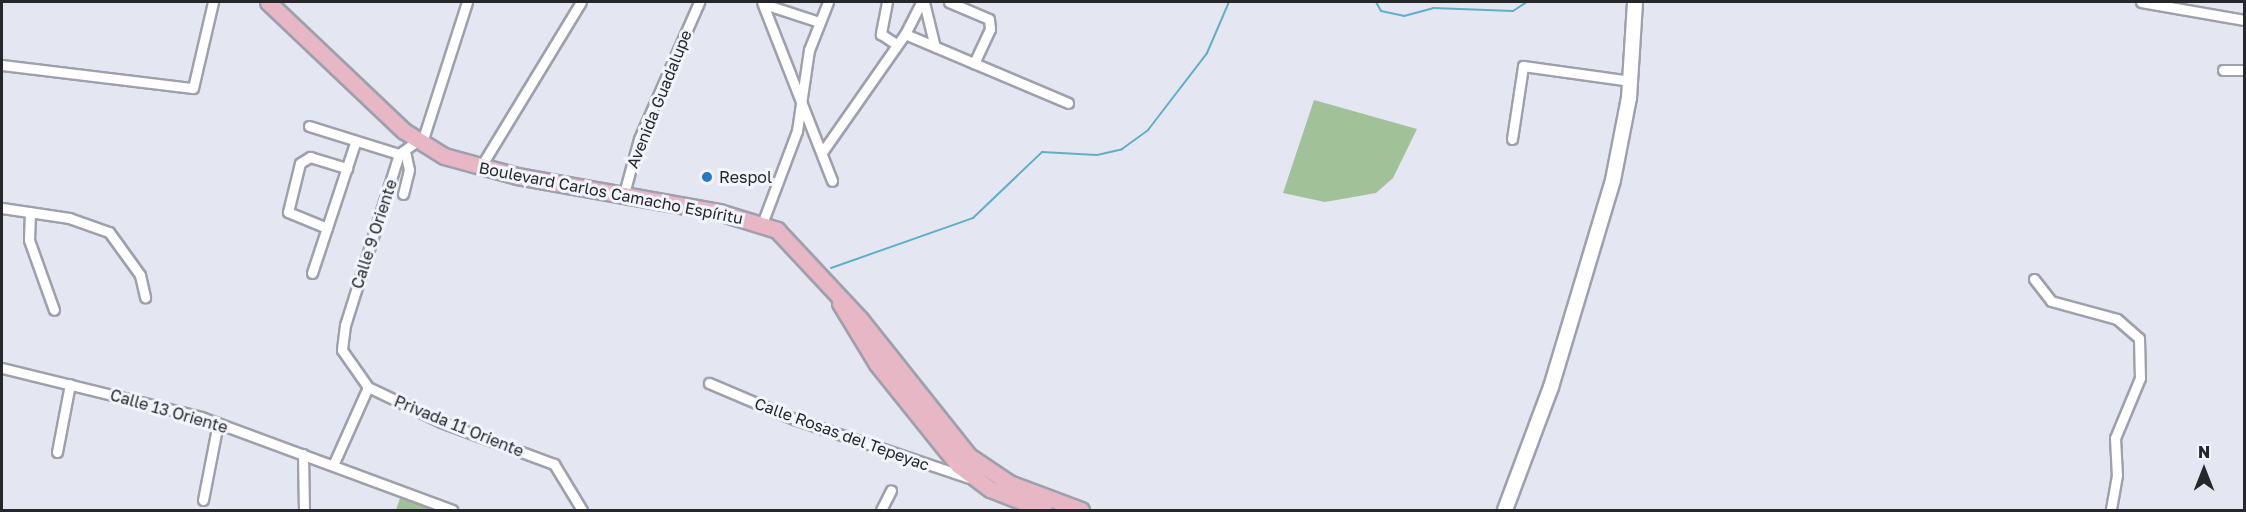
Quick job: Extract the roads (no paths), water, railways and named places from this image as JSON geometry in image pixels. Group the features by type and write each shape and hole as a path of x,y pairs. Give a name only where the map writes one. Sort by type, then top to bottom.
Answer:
{"main road":[{"name":"Boulevard Carlos Camacho Espíritu","path":"268,2 419,143 480,168 762,224 793,242 975,461 1009,483 1081,510"},
{"path":"1505,510 1514,480 1538,424 1610,189 1630,81 1635,2"},
{"name":"Boulevard Carlos Camacho Espíritu","path":"838,298 850,326 899,392 977,481 1044,510"},
{"path":"1496,510 1514,480"}],"street":[{"path":"2,65 193,88 213,2"},
{"path":"309,126 355,143 402,153 419,143 467,2"},
{"path":"480,168 581,2"},
{"name":"Avenida Guadalupe","path":"623,197 639,139 699,2"},
{"path":"762,224 797,131 801,94 819,22 828,2"},
{"path":"887,2 881,34 896,44"},
{"path":"823,151 905,34 922,2"},
{"path":"922,2 935,46"},
{"path":"949,2 989,19 974,64"},
{"path":"2140,2 2167,4 2244,20"},
{"path":"763,3 819,22"},
{"path":"763,3 801,94 832,181"},
{"path":"905,34 1068,103"},
{"path":"1512,139 1521,69 1527,65 1630,81"},
{"path":"2223,70 2244,70"},
{"path":"312,273 355,143"},
{"path":"402,153 409,170 403,194"},
{"name":"Calle 9 Oriente","path":"342,337 402,153"},
{"path":"327,228 288,212 300,163 310,157 347,168"},
{"path":"2,208 69,218 114,236 140,275 145,297"},
{"path":"30,212 29,240 54,310"},
{"path":"2034,279 2052,301 2076,312 2107,315 2132,328 2140,345 2137,388 2115,438 2117,475 2111,510"},
{"name":"Privada 11 Oriente","path":"342,337 346,359 368,387 441,422 554,464 582,510"},
{"name":"Calle 13 Oriente","path":"2,368 218,423 334,463 452,510"},
{"name":"Calle Rosas del Tepeyac","path":"709,383 794,419 977,481"},
{"path":"57,452 70,384"},
{"path":"334,463 368,387"},
{"path":"203,500 218,423"},
{"path":"303,454 304,510"},
{"path":"881,510 891,490"}],"waterway":[{"path":"831,268 973,218 1042,152 1097,155 1122,149 1148,130 1207,53 1229,2"},
{"path":"1376,2 1381,11 1404,16 1433,8 1513,11 1527,2"}],"place":[{"name":"Respol","path":"707,177"}]}
